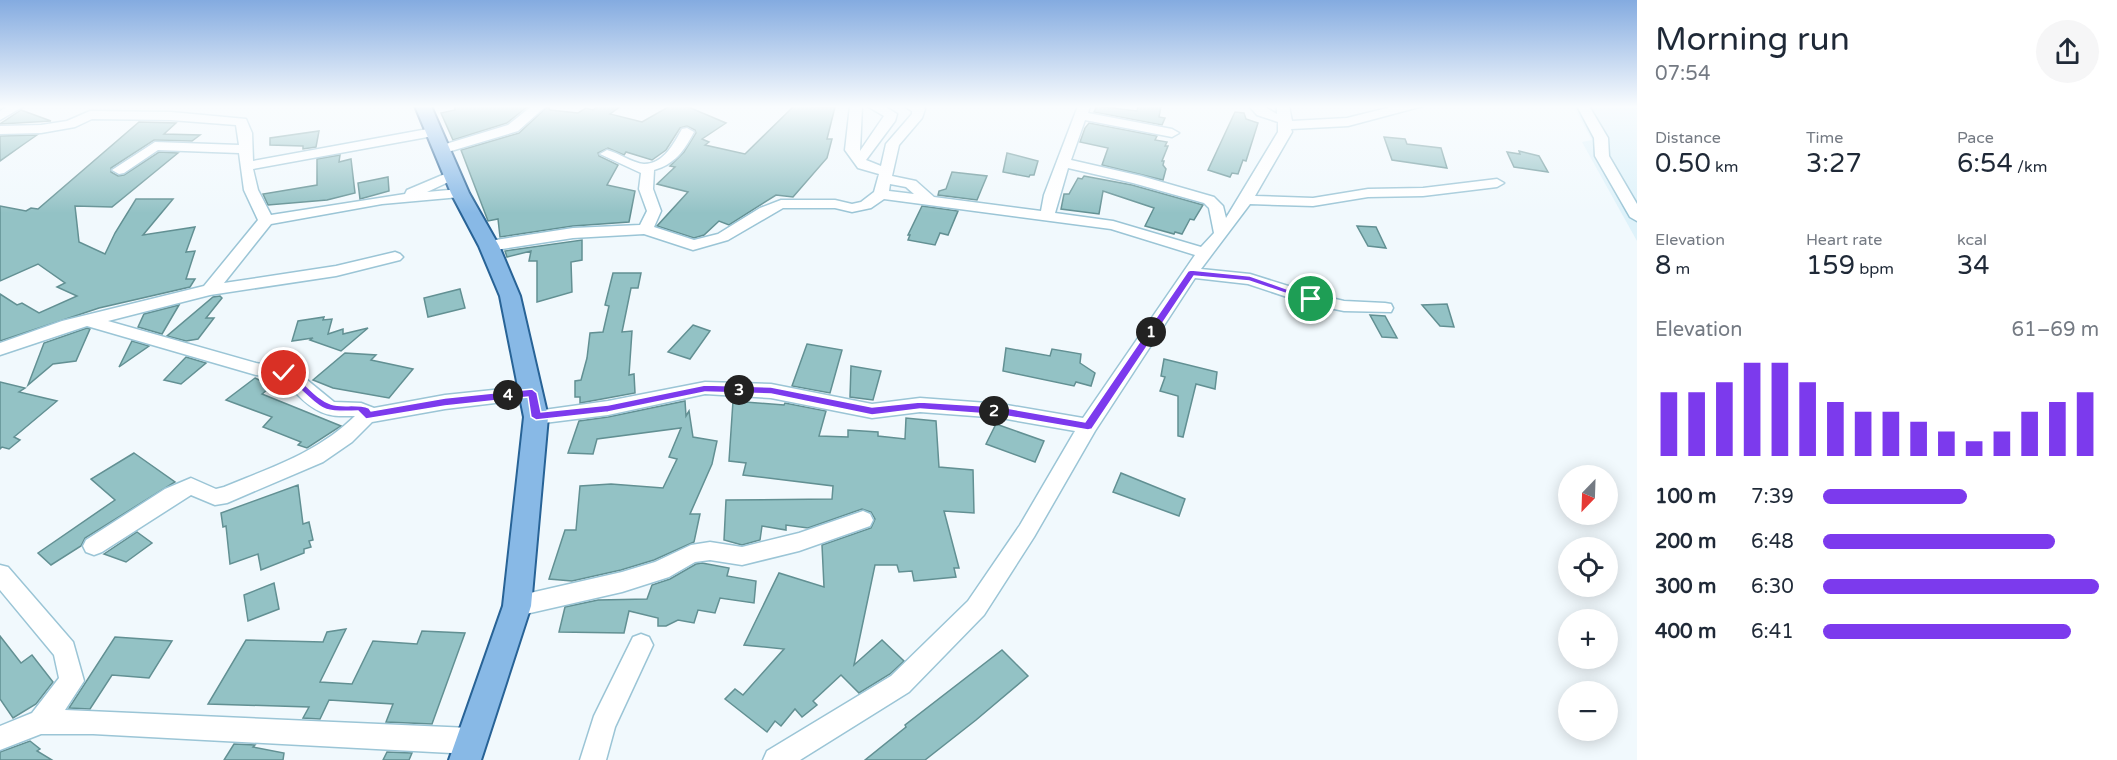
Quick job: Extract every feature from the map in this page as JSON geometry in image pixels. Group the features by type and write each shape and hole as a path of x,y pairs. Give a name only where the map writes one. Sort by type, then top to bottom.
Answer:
{"main road":[{"path":"437,141 456,184 489,246 510,296 536,417 517,606 467,751"}],"street":[{"path":"246,141 246,166 251,190 266,220"},
{"path":"246,166 433,141"},
{"path":"643,168 665,164 682,141"},
{"path":"853,141 852,150 859,161 884,181 929,200 1113,225 1204,253"},
{"path":"859,161 874,141"},
{"path":"489,246 573,233 645,229 693,245 723,237 765,211 781,204 835,204 852,208 866,205 884,181 896,141"},
{"path":"1047,215 1051,195 1072,141"},
{"path":"776,760 900,684 976,608 1027,531 1088,426 1204,253 1222,234 1246,200 1280,141"},
{"path":"1602,141 1602,156 1637,217"},
{"path":"119,170 155,146 246,149"},
{"path":"606,154 648,171 646,189 654,211 645,229"},
{"path":"1064,163 1136,179 1209,200 1216,206 1222,234"},
{"path":"1246,200 1313,202 1368,193 1423,192 1497,183"},
{"path":"210,290 266,220 310,211 399,199 456,184"},
{"path":"0,349 87,320 210,290 336,271 395,258"},
{"path":"1191,273 1250,279 1311,299 1344,306 1385,308"},
{"path":"87,320 256,369 284,373 325,406 332,409 358,408 366,411 366,416"},
{"path":"536,417 608,408 705,388 771,391 872,411 920,405 1001,411 1088,426"},
{"path":"94,546 172,495 191,486 215,496 227,495 316,457 345,437 366,416 445,402 532,393"},
{"path":"517,606 622,582 661,570 691,554 710,551 742,556 799,542 863,520"},
{"path":"0,574 65,650 72,681 41,722"},
{"path":"592,760 603,725 641,645"},
{"path":"0,738 41,722 93,722 467,751"}],"shaded area":[{"path":"1637,141 1637,241 1582,142"}],"building":[{"path":"0,141 28,141 24,144 0,161"},
{"path":"116,141 152,141 111,168 111,172 118,176 124,175 159,152 178,153 112,207 75,206 79,242 105,254 136,199 173,199 143,235 195,227 186,252 195,251 186,279 195,279 190,287 99,308 0,341 0,294 17,305 22,303 39,313 77,296 57,287 65,283 38,264 0,281 0,206 26,211 31,208 38,209"},
{"path":"270,141 317,141 316,147 303,149 303,146 270,145"},
{"path":"490,141 671,141 666,150 652,160 626,152 624,155 608,148 598,153 599,156 618,165 607,185 635,191 629,222 573,226 500,237 498,219 488,221 461,150"},
{"path":"691,141 708,141 705,145 745,154 758,141 831,141 827,158 793,197 776,195 729,225 719,221 704,235 694,238 657,226 688,192 657,184 675,167 670,166"},
{"path":"1221,141 1252,141 1246,161 1243,160 1238,174 1232,173 1230,177 1208,170"},
{"path":"1386,141 1406,141 1407,144 1441,148 1447,168 1392,160"},
{"path":"1080,142 1167,142 1165,146 1168,146 1162,161 1166,169 1163,180 1102,165 1108,148"},
{"path":"1519,151 1539,156 1548,172 1514,167 1507,152 1520,154"},
{"path":"1007,153 1038,161 1034,175 1029,177 1003,172"},
{"path":"340,155 339,162 351,159 355,193 327,200 268,205 263,194 317,185 317,159"},
{"path":"952,172 987,176 977,200 938,195 939,191 946,189"},
{"path":"1084,176 1132,185 1203,205 1194,220 1190,219 1182,234 1145,226 1154,208 1103,191 1099,214 1061,209 1064,194 1069,194 1078,178 1082,179"},
{"path":"388,177 389,191 360,199 358,183"},
{"path":"922,206 958,211 948,235 940,233 935,245 908,240 910,235 908,235"},
{"path":"1357,226 1376,227 1386,248 1368,246"},
{"path":"582,240 582,260 571,262 572,292 537,302 537,261 529,261 531,251 507,257 505,251"},
{"path":"613,273 641,273 638,288 631,288 622,332 632,331 629,375 634,374 635,393 580,403 580,397 575,397 575,381 581,380 590,333 603,332 609,306 605,305"},
{"path":"460,289 465,308 428,317 424,298"},
{"path":"213,297 222,298 206,318 214,318 198,339 186,341 167,336"},
{"path":"1447,304 1454,327 1440,326 1422,305"},
{"path":"179,305 162,334 138,327 144,314"},
{"path":"1370,315 1385,316 1397,338 1382,337"},
{"path":"324,317 323,320 332,319 328,334 343,329 343,334 368,328 341,351 310,340 313,338 292,341 298,321"},
{"path":"693,325 710,331 690,359 668,352"},
{"path":"87,328 90,329 76,361 53,364 28,385 44,343"},
{"path":"132,341 149,346 119,367"},
{"path":"807,344 842,350 830,393 792,386"},
{"path":"1006,348 1050,356 1052,349 1081,354 1080,363 1095,373 1091,386 1076,382 1074,386 1003,371"},
{"path":"345,353 376,355 371,360 413,369 389,398 333,388 313,380"},
{"path":"186,357 206,363 181,384 164,380"},
{"path":"1164,359 1217,372 1215,389 1196,384 1183,437 1178,436 1178,396 1160,391 1165,377 1161,376"},
{"path":"851,366 881,371 873,400 850,397"},
{"path":"255,378 272,386 262,394 341,426 307,448 298,445 301,442 263,427 272,417 226,400"},
{"path":"0,382 25,388 19,392 57,401 14,437 20,440 9,449 2,447 0,449"},
{"path":"685,401 686,416 689,411 693,437 717,441 712,464 690,514 700,514 694,542 654,560 621,570 572,581 549,579 565,530 576,530 580,486 611,484 663,488 677,459 669,457 681,428 597,439 593,454 568,453 579,421"},
{"path":"733,401 784,405 785,403 826,411 819,436 848,437 848,430 878,432 878,436 905,439 906,418 936,421 939,467 973,470 974,513 944,511 959,568 954,568 956,577 914,581 912,571 899,572 897,565 875,565 854,665 882,640 904,661 890,674 859,693 841,675 813,701 817,705 802,717 795,709 781,726 775,721 767,732 725,699 735,689 743,695 784,649 744,645 779,573 824,587 822,545 871,528 875,519 871,512 862,509 808,528 786,525 786,530 762,526 760,540 742,545 724,540 726,500 832,499 833,486 743,475 746,463 729,461"},
{"path":"996,424 1044,441 1035,462 986,444"},
{"path":"134,453 175,482 85,538 81,546 51,565 38,553 115,500 91,479"},
{"path":"1121,473 1185,499 1179,516 1113,492"},
{"path":"298,485 303,524 309,522 313,540 309,541 311,547 304,549 304,553 261,570 258,554 230,564 226,526 223,527 221,513"},
{"path":"137,532 152,543 126,562 104,554"},
{"path":"702,563 729,568 727,576 756,581 754,603 720,598 715,613 698,610 694,623 678,620 666,626 658,626 658,618 629,611 624,633 559,632 565,607 598,600 647,599 652,585"},
{"path":"274,583 279,609 248,621 244,595"},
{"path":"346,629 320,682 352,684 373,641 417,644 422,631 465,633 432,724 386,722 393,704 329,700 320,719 303,718 309,707 208,704 246,640 323,642 327,632"},
{"path":"0,636 21,663 32,655 53,682 36,704 13,718 0,699"},
{"path":"115,637 172,641 149,678 112,675 90,709 69,708"},
{"path":"1002,650 1028,676 976,720 925,760 865,760 906,727 905,725"},
{"path":"30,741 40,749 37,751 52,760 0,760 0,752"},
{"path":"234,744 255,745 253,747 284,753 283,760 224,760"},
{"path":"387,752 412,753 409,760 383,760"}],"route":[{"path":"284,373 298,382 318,402 332,409 358,408 366,411 366,416 445,402 532,393 536,417 608,408 705,388 771,391 872,411 920,405 1001,411 1088,426 1191,273 1242,277 1311,299"}]}
